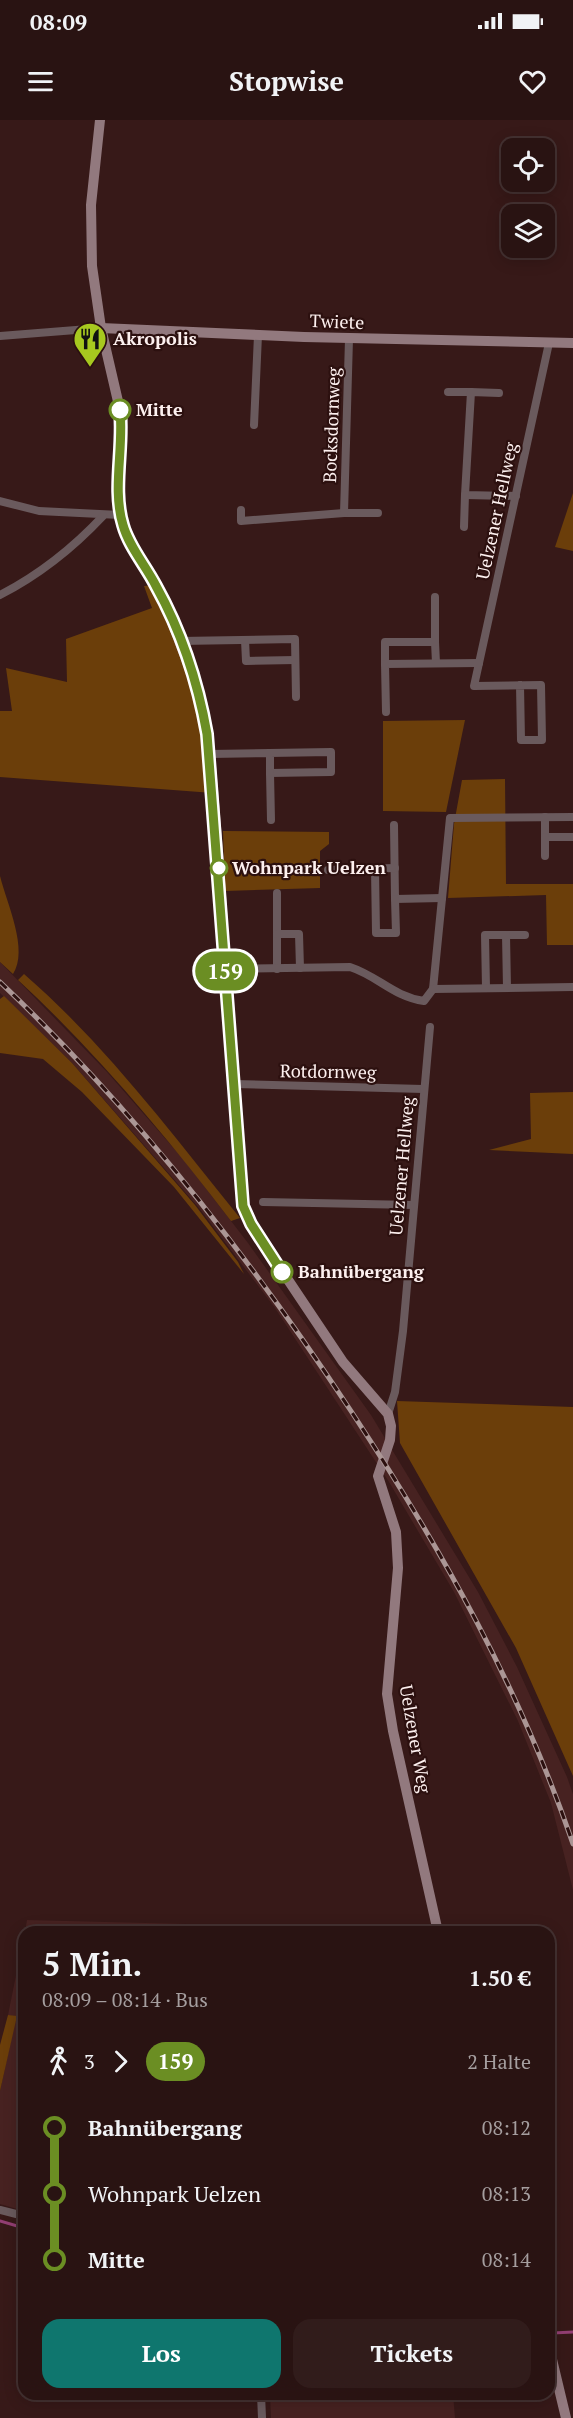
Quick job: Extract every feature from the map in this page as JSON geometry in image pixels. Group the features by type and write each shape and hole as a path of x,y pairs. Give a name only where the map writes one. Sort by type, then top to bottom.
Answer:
{"street":[{"path":"100,120 94,162 92,266 101,328 120,410 120,515 128,540 156,585 180,641 202,702 210,754 243,1206 251,1224 326,1339 388,1414"},
{"path":"0,336 101,328"},
{"name":"Twiete","path":"101,328 349,339 573,343"},
{"path":"254,425 258,335"},
{"name":"Bocksdornweg","path":"344,513 349,339"},
{"name":"Uelzener Hellweg","path":"520,685 474,686 549,343"},
{"path":"448,392 499,393"},
{"path":"464,527 471,392"},
{"path":"465,495 516,496"},
{"path":"0,501 39,511 103,516 120,515"},
{"path":"241,510 241,525 344,513 378,513"},
{"path":"0,595 44,568 79,542 103,516"},
{"path":"435,597 436,663"},
{"path":"180,641 295,639 296,697"},
{"path":"245,640 246,661 295,660"},
{"path":"386,712 385,642 435,642"},
{"path":"385,664 479,663"},
{"path":"520,685 541,685 542,740 521,740 520,685"},
{"path":"210,754 331,752 331,772 270,773"},
{"path":"270,753 271,820"},
{"path":"545,817 545,856"},
{"path":"225,969 350,968 368,973 389,990 418,1000 429,997 433,989 450,818 573,817"},
{"path":"375,869 376,933 396,933 394,825"},
{"path":"545,837 573,837"},
{"path":"328,870 395,868"},
{"path":"277,893 277,969"},
{"path":"395,899 442,898"},
{"path":"277,934 300,934 300,968"},
{"path":"486,988 485,935 525,935"},
{"path":"506,935 507,988"},
{"path":"433,989 573,987"},
{"name":"Uelzener Hellweg","path":"388,1414 395,1392 400,1351 430,1027"},
{"name":"Rotdornweg","path":"233,1084 423,1089"},
{"path":"263,1203 414,1205"},
{"name":"Uelzener Weg","path":"388,1414 391,1426 390,1440 379,1469 378,1481 396,1532 398,1568 387,1679 389,1709 437,1926"},
{"path":"0,2210 18,2214"},
{"path":"555,2372 566,2418"},
{"path":"261,2400 262,2418"}],"shaded area":[{"path":"573,493 573,551 555,547"},
{"path":"156,585 192,672 213,793 0,777 0,711 12,711 6,668 67,682 66,639 152,608 144,586"},
{"path":"465,720 446,812 383,811 383,721"},
{"path":"505,779 506,884 573,884 573,945 547,945 546,895 448,898 454,824 462,780"},
{"path":"223,831 329,832 329,844 320,851 320,888 225,891"},
{"path":"0,876 18,940 19,952 13,974 0,962"},
{"path":"0,962 107,1072 184,1160 248,1243 371,1415 478,1592 517,1667 567,1777 573,1794 573,1890 551,1803 518,1721 454,1592 389,1482 275,1308 199,1208 72,1063 0,993"},
{"path":"24,974 83,1030 110,1060 240,1218 231,1221 130,1096 75,1036 18,980"},
{"path":"4,996 72,1063 195,1205 238,1262 244,1274 174,1187 82,1092 43,1059 0,1053 0,999"},
{"path":"573,1092 573,1154 489,1150 531,1139 530,1093"},
{"path":"397,1401 573,1407 573,1776 516,1648 400,1443"},
{"path":"27,1920 269,1926 26,1926"},
{"path":"18,1966 18,2209 0,2204 0,2091 16,2017 8,2015"},
{"path":"8,2015 17,2016 0,2091 0,2045"},
{"path":"270,2400 454,2400 455,2418 271,2418"}],"waterway":[{"path":"0,2221 18,2226"},
{"path":"555,2333 573,2332"}],"railway":[{"path":"0,982 97,1081 188,1186 272,1297 351,1411 416,1515 476,1620 529,1730 573,1844"}],"bus line":[{"name":"159","path":"120,410 119,501 123,529 165,603 202,702 210,754 243,1206 251,1224 282,1272"}],"place":[{"name":"Akropolis","path":"90,368"},
{"name":"Mitte","path":"120,410"},
{"name":"Wohnpark Uelzen","path":"219,868"},
{"name":"Bahnübergang","path":"282,1272"}]}
